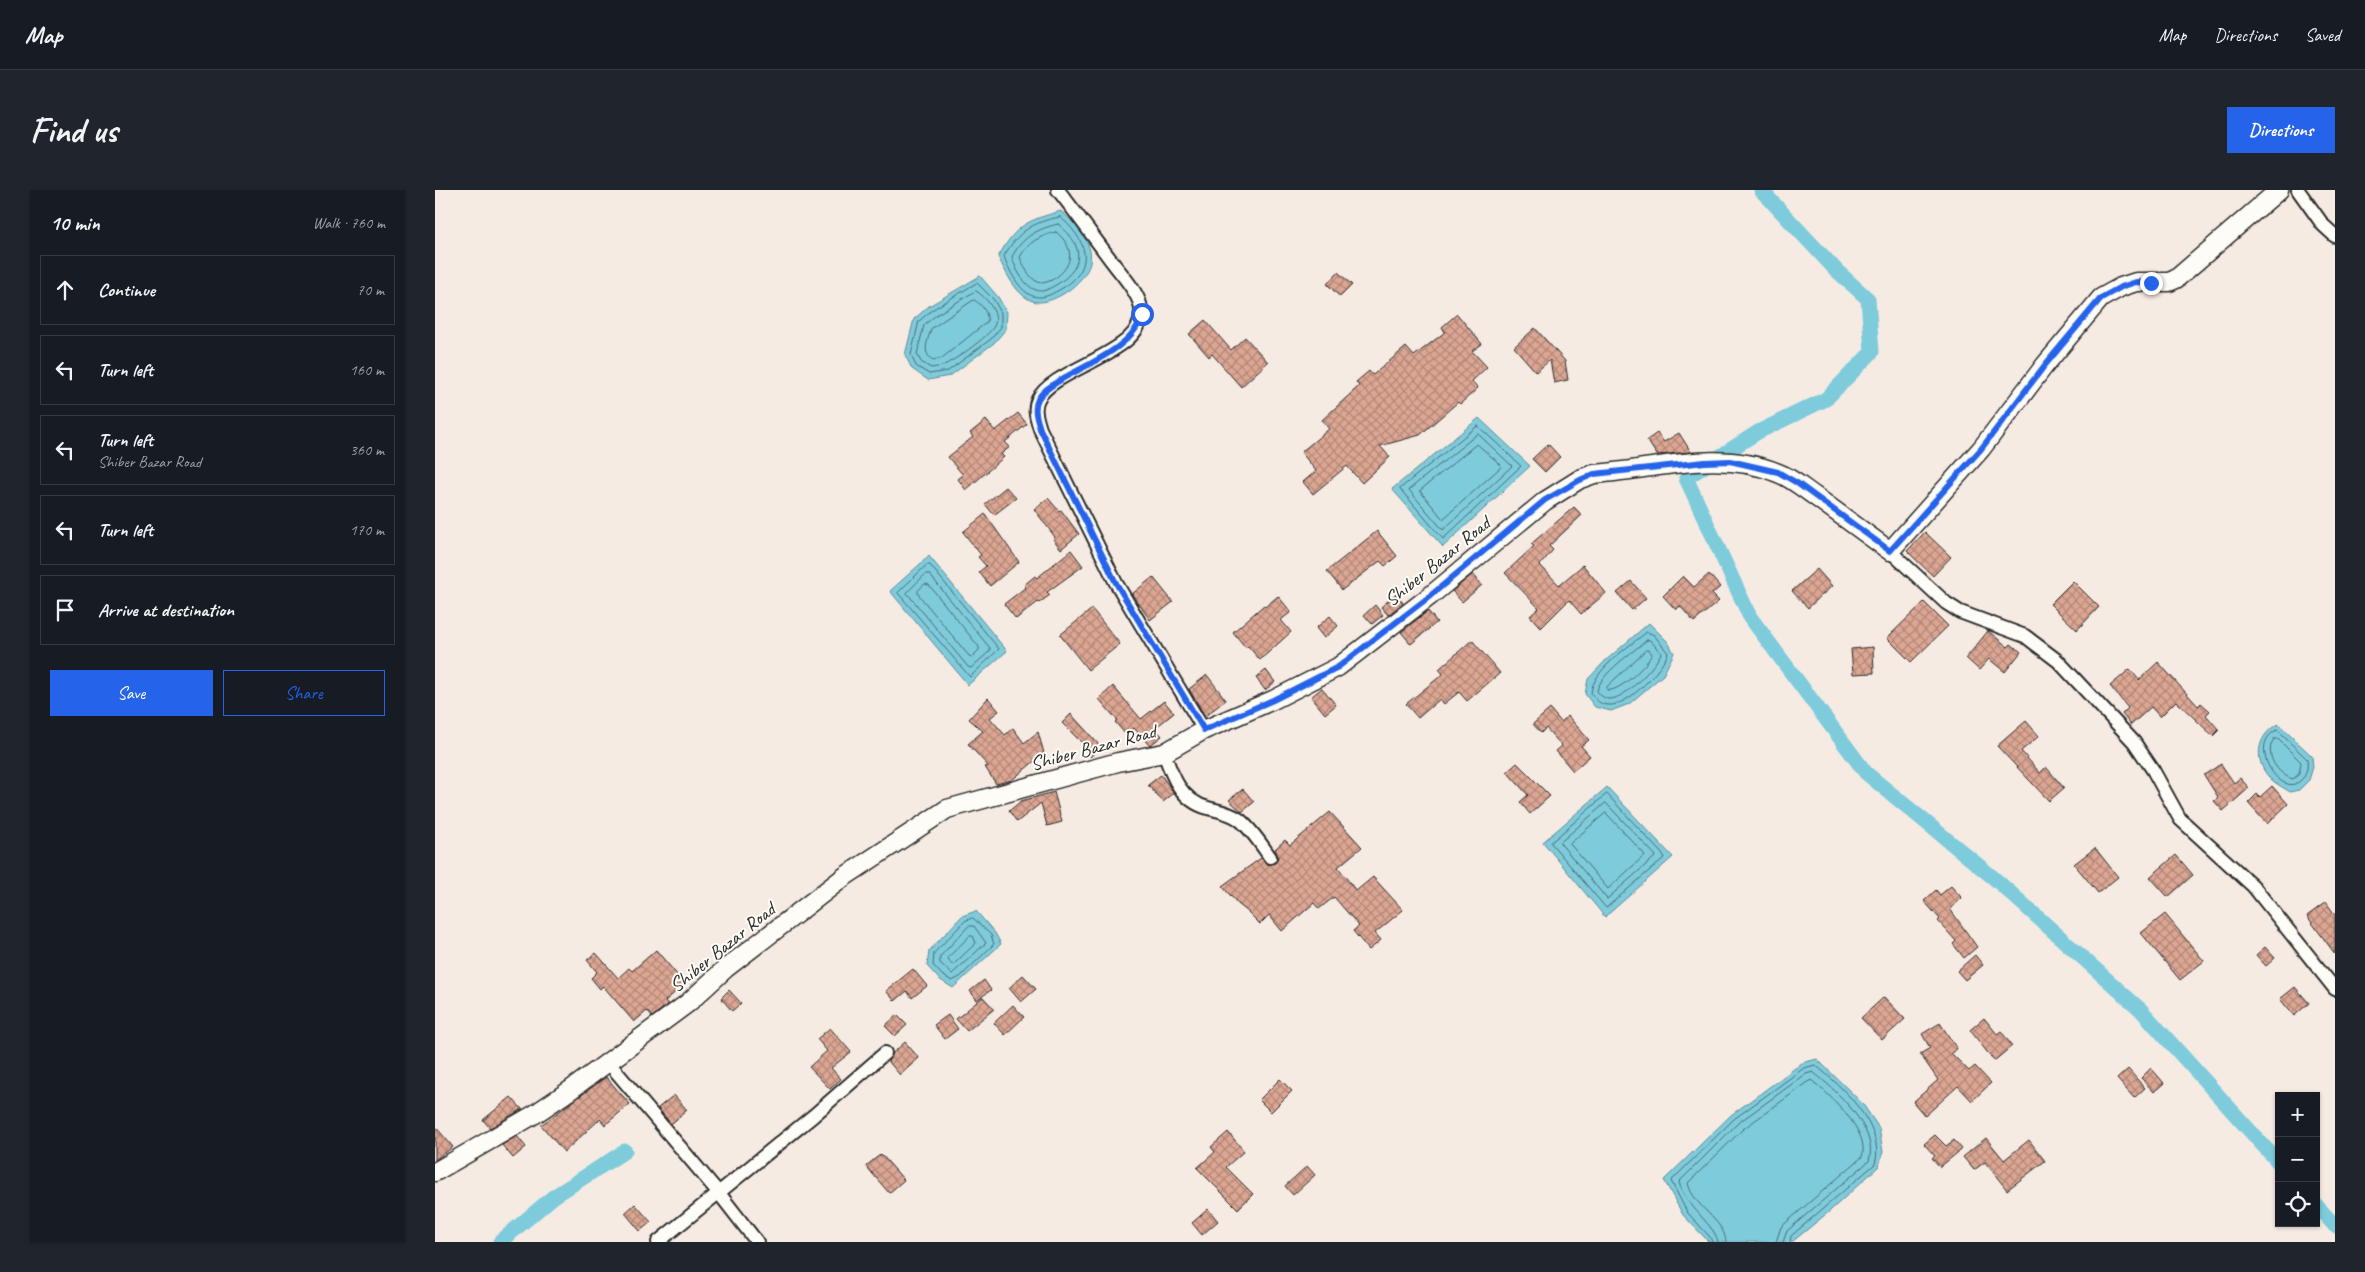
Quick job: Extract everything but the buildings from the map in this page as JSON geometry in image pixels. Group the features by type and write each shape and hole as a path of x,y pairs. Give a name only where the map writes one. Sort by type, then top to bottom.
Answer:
{"street":[{"path":"1058,190 1126,280 1140,302 1142,314 1140,325 1127,341 1049,387 1038,399 1035,412 1040,429 1116,583 1204,730"},
{"path":"2279,190 2176,280 2169,282 2136,282 2109,292 2101,298 2045,365 1981,449 1890,551 1946,603 1960,612 2025,636 2059,661 2134,742 2153,770 2180,819 2253,886 2335,988"},
{"path":"2298,190 2323,225 2335,236"},
{"name":"Shiber Bazar Road","path":"435,1172 535,1114 687,1003 732,964 844,877 947,809 1118,762 1164,753 1204,730 1273,700 1338,667 1430,596 1545,500 1594,474 1730,461 1778,472 1804,488 1890,551"},
{"path":"1164,753 1173,780 1186,797 1201,806 1231,815 1240,820 1270,856"},
{"path":"659,1242 813,1116 885,1053"},
{"path":"608,1062 718,1192 757,1242"}],"water":[{"path":"1061,211 1077,227 1086,240 1089,247 1090,263 1082,278 1066,292 1047,301 1038,302 1030,300 1015,287 998,257 1011,237 1024,225"},
{"path":"980,276 998,297 1007,312 1006,329 994,343 950,376 928,380 912,369 905,355 914,319 929,306"},
{"path":"1479,418 1530,466 1443,547 1392,489"},
{"path":"929,556 1007,651 968,685 890,591"},
{"path":"1649,623 1668,642 1674,653 1663,675 1629,704 1611,711 1595,707 1585,694 1588,679 1605,661"},
{"path":"2278,724 2312,756 2313,767 2309,780 2299,790 2290,792 2273,781 2262,767 2259,751 2261,743 2270,729"},
{"path":"1607,787 1673,857 1605,917 1543,842"},
{"path":"976,911 995,933 1001,944 953,988 939,979 927,966 929,951 962,916"},
{"path":"1817,1059 1862,1103 1879,1128 1883,1152 1879,1166 1831,1210 1792,1242 1709,1242 1683,1215 1664,1180 1731,1115 1802,1063"}],"waterway":[{"path":"1761,190 1836,270 1868,299 1872,352 1826,399 1758,432 1686,478 1750,617 1866,773 1995,879 2141,1010 2275,1159"},
{"path":"500,1242 553,1197 625,1151"},
{"path":"2320,1209 2335,1226"}],"route":[{"path":"1142,314 1140,325 1127,341 1049,387 1038,399 1035,412 1040,429 1116,583 1204,730 1273,700 1338,667 1430,596 1545,500 1594,474 1705,462 1730,461 1755,466 1778,472 1797,483 1890,551 1981,449 2045,365 2101,298 2109,292 2136,282 2151,283"}]}
